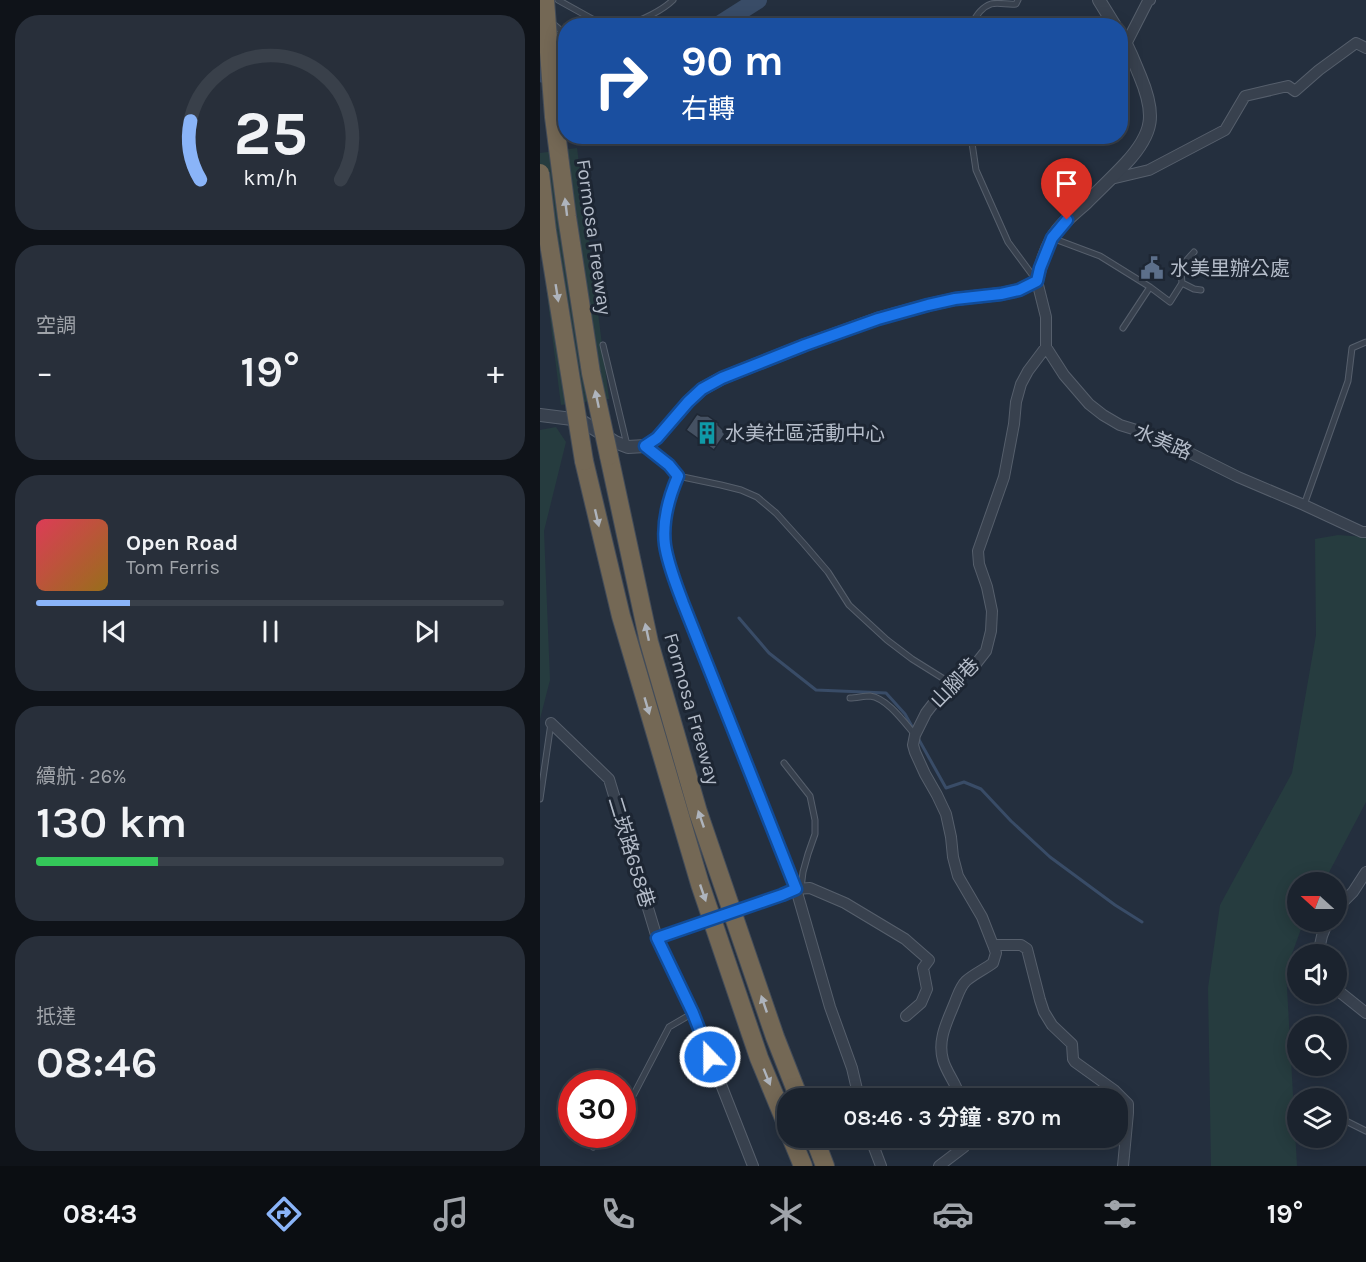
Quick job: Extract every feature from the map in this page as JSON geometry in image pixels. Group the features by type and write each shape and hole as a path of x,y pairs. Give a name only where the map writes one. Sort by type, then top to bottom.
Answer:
{"highway":[{"name":"Formosa Freeway","path":"545,0 554,117 591,373 649,642 698,812 775,1037 795,1088"},
{"path":"540,173 547,231 584,461 621,616 696,873 759,1058 777,1101"},
{"path":"796,1148 803,1166"},
{"path":"818,1148 825,1166"}],"street":[{"path":"1099,0 1110,18"},
{"path":"1128,33 1150,0"},
{"path":"540,39 558,38"},
{"path":"1111,179 1149,170 1225,130 1245,96 1288,86 1294,91 1356,43 1366,48"},
{"path":"1046,347 1046,317 1037,281 1052,238 1067,220 1140,148 1147,136 1150,123 1149,105 1128,49"},
{"path":"540,415 580,420 615,442 628,447 645,446 657,438 702,389 722,378 878,319 955,299 1019,290 1037,281"},
{"name":"水美路","path":"1046,347 1064,375 1089,404 1120,425 1156,436 1238,477 1366,532"},
{"name":"山腳巷","path":"915,735 926,713 939,696 975,665 986,651 991,631 992,611 979,564 978,551 1004,477 1021,384 1046,347"},
{"path":"678,476 666,517 665,543 669,563 683,603 799,888 830,1007 852,1068 857,1088"},
{"name":"二崁路658巷","path":"551,723 609,779 657,938 693,1013 753,1166"},
{"path":"915,735 913,745 915,752 946,814 958,876 982,917 996,953 993,963 966,981 960,989 945,1023 941,1047 943,1059 957,1088"},
{"path":"1347,898 1366,873"},
{"path":"799,888 810,888 845,903 905,939 929,960 923,968 927,988 921,1002 906,1016"},
{"path":"993,945 1021,945 1027,949 1044,1012 1052,1025 1072,1044 1073,1059 1114,1090 1128,1104 1124,1166"},
{"path":"1347,997 1366,1012"},
{"path":"874,1148 881,1166"},
{"path":"939,1166 963,1148"}],"lane":[{"path":"558,0 591,18"},
{"path":"644,18 673,0"},
{"path":"975,18 980,11 992,4 1016,4 1018,0"},
{"path":"540,11 558,29"},
{"path":"972,144 976,170 1008,242 1037,281"},
{"path":"1052,238 1100,256 1170,302 1182,283 1181,272 1185,262 1194,252"},
{"path":"1182,283 1201,290"},
{"path":"1123,328 1150,287"},
{"path":"1304,505 1348,381 1352,348 1366,342"},
{"path":"603,345 628,447"},
{"path":"645,446 669,465 678,476 721,485 757,497 777,513 828,572 849,605 887,640 952,684"},
{"path":"850,698 869,696 879,698 915,735"},
{"path":"540,799 551,723"},
{"path":"657,938 799,888 815,834 815,820 810,796 784,763"},
{"path":"636,1090 669,1027 693,1013"},
{"path":"1347,1122 1366,1131"}],"green space":[{"path":"577,148 609,399 561,405 540,239 540,153"},
{"path":"556,427 566,442 544,531 550,680 540,719 540,430"},
{"path":"1338,535 1366,537 1366,802 1329,872 1287,872 1287,932 1300,932 1296,944 1287,944 1286,970 1289,1016 1287,1076 1292,1076 1293,1088 1287,1088 1287,1148 1296,1148 1297,1166 1211,1166 1208,988 1220,905 1292,773 1316,635 1315,539"}],"building":[{"name":"水美社區活動中心","path":"697,414 708,416 718,423 725,434 714,450 686,430"}],"waterway":[{"path":"730,18 758,0"},
{"path":"540,73 558,77"},
{"path":"739,618 769,653 816,690 886,693 905,714 914,730"},
{"path":"918,738 946,788 964,782 981,789 1050,857 1142,922"}],"place":[{"name":"水美里辦公處","path":"1152,268"},
{"name":"水美社區活動中心","path":"707,433"}],"route":[{"path":"710,1057 693,1013 657,938 796,889 669,563 665,543 666,517 678,476 669,465 645,446 657,438 702,389 722,378 878,319 955,299 1019,290 1037,281 1052,238 1067,220"}]}
